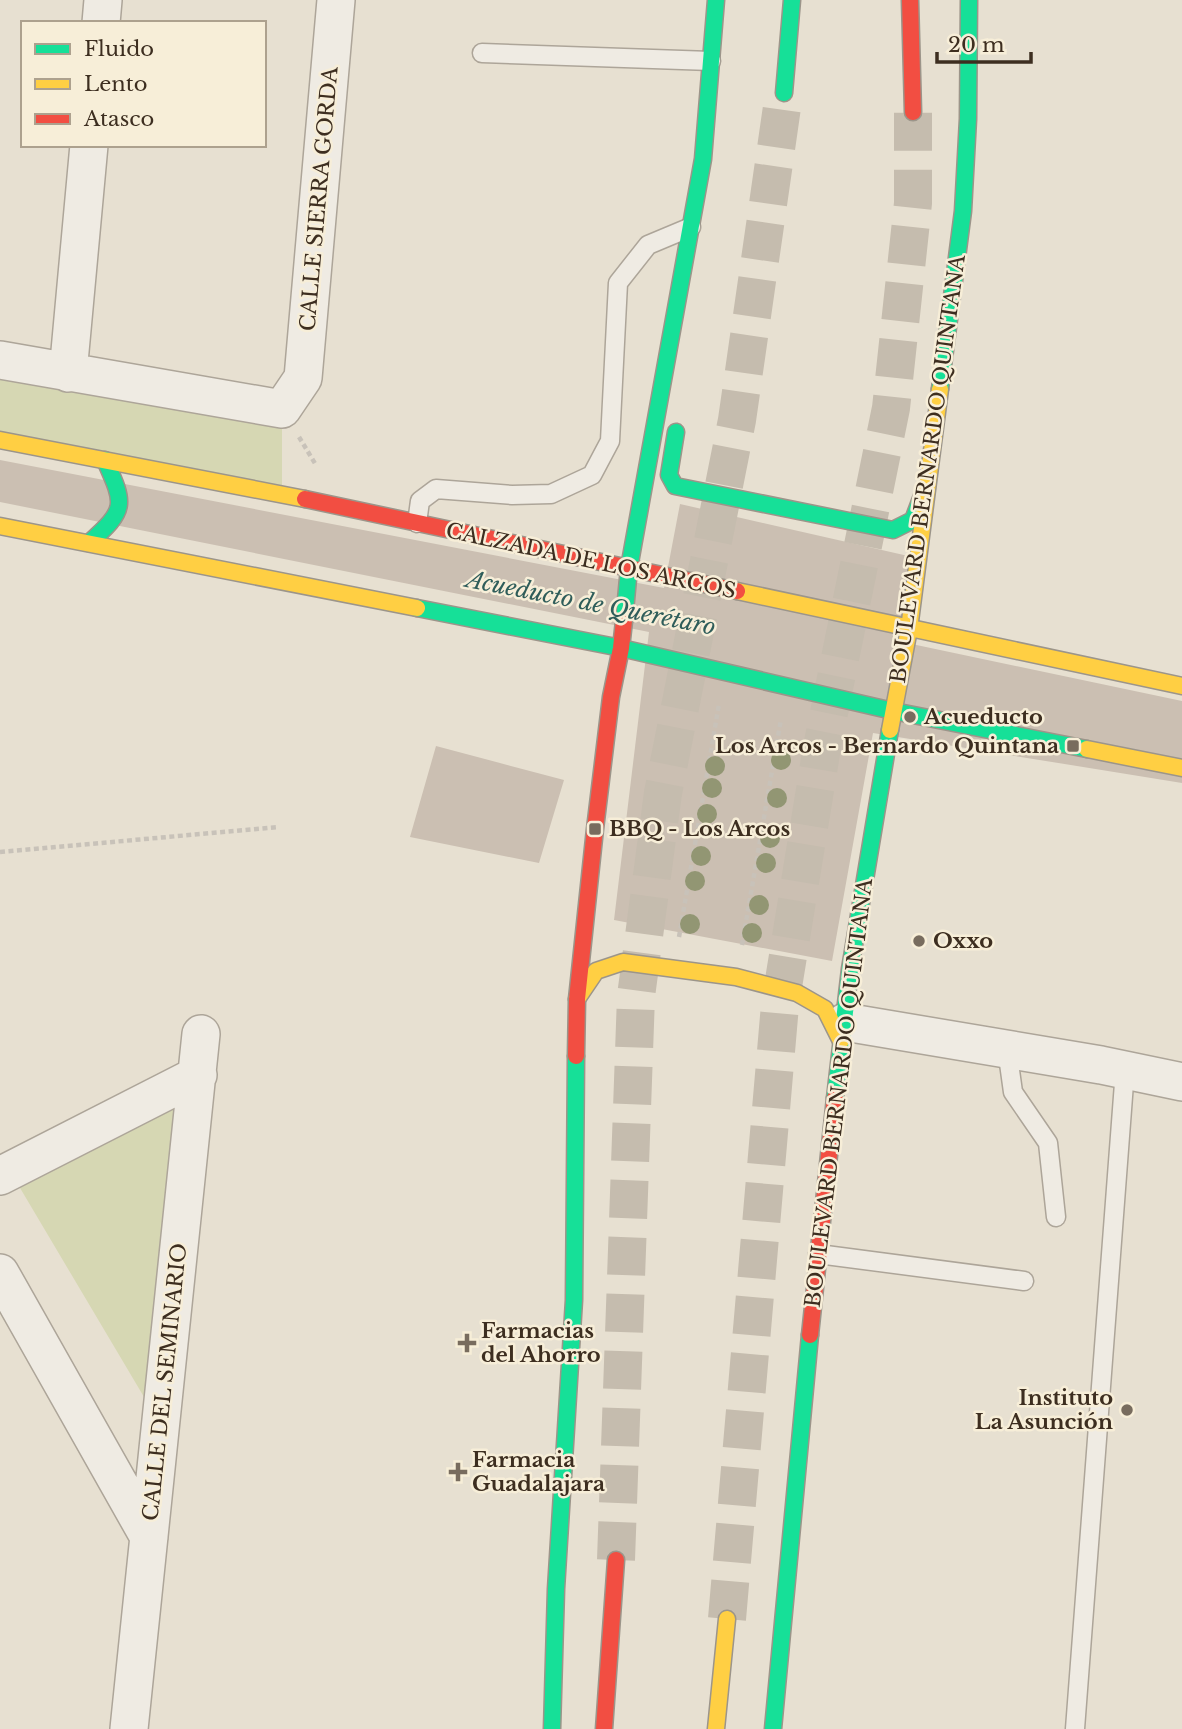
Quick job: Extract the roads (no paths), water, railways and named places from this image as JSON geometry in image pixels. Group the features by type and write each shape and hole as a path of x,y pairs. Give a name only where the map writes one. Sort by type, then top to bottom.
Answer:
{"main road":[{"path":"552,1729 555,1589 575,1300 577,999 611,697 621,648 629,568 703,159 716,0"},
{"path":"784,93 792,0"},
{"path":"911,0 913,112"},
{"name":"BOULEVARD BERNARDO QUINTANA","path":"773,1729 818,1254 850,969 909,629 963,211 968,118 969,0"},
{"path":"703,159 710,208"},
{"path":"678,421 668,475 675,486 893,530 913,520 931,472"},
{"name":"CALZADA DE LOS ARCOS","path":"0,440 417,523 1182,686"},
{"path":"89,543 116,519 122,498 105,460"},
{"path":"0,526 621,648 893,711 1182,768"},
{"path":"577,999 596,971 623,962 736,977 797,993 825,1009 843,1032"},
{"path":"604,1729 616,1560"},
{"path":"716,1729 727,1619"}],"street":[{"path":"101,21 103,0"},
{"name":"CALLE SIERRA GORDA","path":"68,373 287,402 303,378 336,0"},
{"path":"0,359 68,373 89,147"},
{"path":"843,1032 1007,1049 1182,1082"},
{"name":"CALLE DEL SEMINARIO","path":"129,1729 201,1034"},
{"path":"0,1176 198,1075"},
{"path":"0,1273 149,1537"}],"lane":[{"path":"482,53 711,61"},
{"path":"417,523 420,501 436,488 512,495 551,494 592,475 610,441 618,283 648,245 691,227"},
{"path":"1007,1049 1013,1092 1048,1143 1056,1217"},
{"path":"1075,1729 1125,1070"},
{"path":"818,1254 1024,1281"}],"tunnel":[{"path":"616,1560 636,996 663,793 737,420 784,93"},
{"path":"727,1619 780,1005 822,747 891,408 913,203 913,112"}],"place":[{"name":"Acueducto","path":"910,717"},
{"name":"Los Arcos - Bernardo Quintana","path":"1073,746"},
{"name":"BBQ - Los Arcos","path":"595,829"},
{"name":"Oxxo","path":"919,941"},
{"name":"Farmacias del Ahorro","path":"467,1343"},
{"name":"Instituto La Asunción","path":"1127,1410"},
{"name":"Farmacia Guadalajara","path":"458,1472"}],"water label":[{"name":"Acueducto de Querétaro","path":"591,603"}]}
